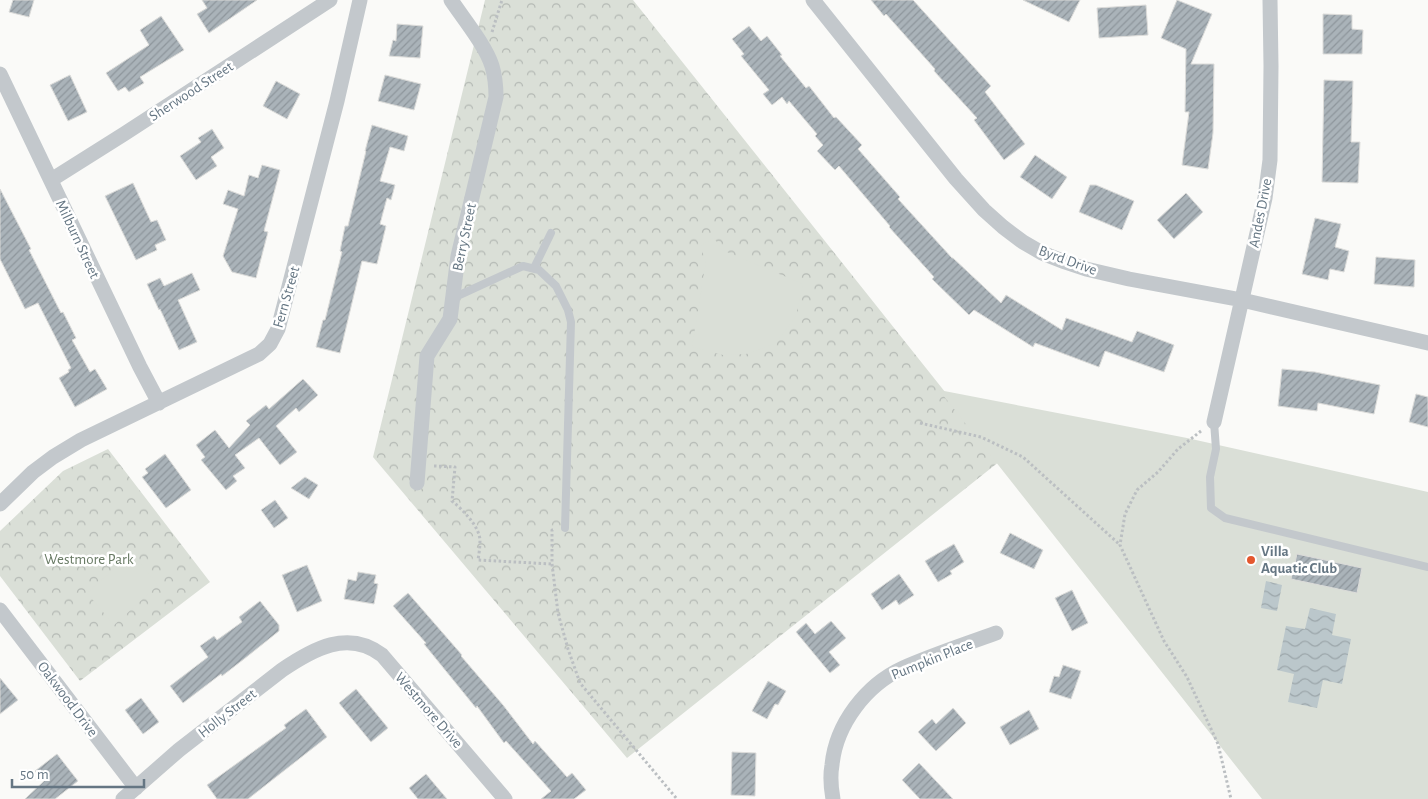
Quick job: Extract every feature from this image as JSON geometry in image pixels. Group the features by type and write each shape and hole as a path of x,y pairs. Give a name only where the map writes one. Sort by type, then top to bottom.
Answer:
{"street":[{"name":"Sherwood Street","path":"50,180 330,0"},
{"name":"Fern Street","path":"0,504 33,472 81,440 259,354 270,344 278,329 337,101 360,0"},
{"name":"Berry Street","path":"417,483 427,356 450,319 458,256 496,97 496,82 492,66 451,0"},
{"name":"Byrd Drive","path":"813,0 956,179 984,210 1010,232 1042,252 1086,269 1242,300 1428,343"},
{"name":"Andes Drive","path":"1214,422 1265,198 1270,160 1270,0"},
{"name":"Milburn Street","path":"0,74 158,403"},
{"name":"Oakwood Drive","path":"0,610 136,788"},
{"name":"Pumpkin Place","path":"833,799 831,782 832,764 837,742 845,722 870,690 885,678 903,668 996,633"},
{"name":"Holly Street","path":"123,799 180,750 282,670 298,659 340,642"},
{"name":"Westmore Drive","path":"340,642 355,642 365,645 382,655 505,799"}],"lane":[{"path":"534,268 551,234"},
{"path":"453,298 523,266 539,270 556,286 568,310 571,322 565,528"},
{"path":"1214,422 1216,449 1210,477 1211,508 1225,518 1428,566"}],"path":[{"path":"485,52 502,0"},
{"path":"1120,545 1125,514 1137,490 1158,472 1178,449 1214,422"},
{"path":"920,423 981,437 1023,457 1120,545 1164,641 1187,677 1218,744 1231,799"},
{"path":"418,466 455,467 452,502 460,508 474,526 480,539 478,560 552,564"},
{"path":"565,528 552,530 552,564 558,613 580,684 677,799"}],"green space":[{"path":"485,0 633,0 1000,461 627,758 373,457"},
{"path":"714,238 722,250 803,284 796,316 776,343 746,354 723,355 692,347 706,261 700,246"},
{"name":"Villa Aquatic Club","path":"939,390 1187,438 1428,492 1428,799 1262,799"},
{"name":"Westmore Park","path":"108,449 210,582 80,681 0,576 0,531 63,471"},
{"path":"132,553 158,585 114,625 87,593"}],"water":[{"path":"1266,581 1282,585 1277,611 1261,608"},
{"path":"1310,608 1336,614 1332,635 1351,639 1342,684 1323,680 1317,708 1288,702 1294,674 1277,670 1286,626 1305,629"}],"building":[{"path":"13,0 34,0 29,17 9,12"},
{"path":"202,0 257,0 209,33 197,14 207,8"},
{"path":"871,0 913,0 991,86 985,92 1025,144 1004,160 974,120 977,118 886,14 884,16"},
{"path":"1023,0 1080,0 1069,22"},
{"path":"1177,0 1212,14 1191,64 1214,64 1213,133 1208,169 1182,165 1189,112 1185,112 1186,49 1161,38"},
{"path":"1146,5 1148,35 1099,38 1097,8"},
{"path":"1323,14 1352,15 1352,29 1363,30 1362,54 1323,54"},
{"path":"161,16 184,50 140,77 144,83 129,92 125,87 118,91 106,73 149,45 140,30"},
{"path":"397,24 423,26 420,58 389,56 393,40 396,41"},
{"path":"749,26 761,41 767,36 782,55 780,56 806,88 809,86 834,118 836,117 862,145 858,149 900,197 898,199 952,258 1001,303 1006,295 1062,330 1066,318 1132,342 1137,331 1174,345 1164,372 1105,351 1099,367 1035,343 1033,347 974,310 969,315 932,279 934,277 889,227 839,166 835,170 817,151 823,145 815,136 817,134 789,101 787,104 782,97 772,105 763,94 769,90 741,56 744,54 732,39"},
{"path":"70,75 87,112 68,121 50,85"},
{"path":"385,75 421,84 414,110 378,101"},
{"path":"1324,80 1353,81 1351,142 1360,142 1358,183 1322,182"},
{"path":"276,81 300,94 287,119 263,106"},
{"path":"372,125 408,136 404,151 390,147 380,181 395,185 391,200 387,198 380,224 386,226 377,264 362,261 340,353 316,347 323,320 325,320 342,252 340,251 345,226 348,226"},
{"path":"212,129 224,148 211,157 217,166 196,180 180,156 201,142 198,138"},
{"path":"1035,155 1067,177 1052,199 1020,177"},
{"path":"262,165 280,170 264,231 268,232 256,278 232,272 223,256 238,209 223,204 228,190 244,196 249,175 258,178"},
{"path":"133,183 151,222 157,220 166,240 155,245 157,250 136,260 105,196"},
{"path":"1090,185 1096,185 1134,201 1122,230 1079,212"},
{"path":"0,189 61,313 63,312 76,338 72,340 90,372 95,369 107,389 75,407 59,378 69,372 68,370 71,368 38,303 25,309 0,259"},
{"path":"1186,193 1203,212 1174,239 1157,220"},
{"path":"1315,218 1341,224 1335,247 1349,251 1344,272 1330,269 1328,280 1302,274"},
{"path":"1376,257 1415,260 1414,287 1374,284"},
{"path":"192,273 200,290 178,300 197,342 179,350 147,284 160,278 164,286"},
{"path":"1282,369 1315,372 1380,385 1374,414 1318,403 1317,411 1278,406"},
{"path":"303,379 318,395 299,412 296,408 276,426 297,452 280,465 259,438 235,455 245,468 233,476 237,481 226,490 201,460 205,457 196,445 215,430 229,448 250,425 246,421 266,405 269,409"},
{"path":"1416,394 1428,397 1428,427 1409,422"},
{"path":"165,454 191,490 166,508 142,477 148,473 145,469"},
{"path":"305,477 318,485 309,499 291,488"},
{"path":"275,500 288,518 274,528 261,510"},
{"path":"1010,533 1043,550 1034,569 1000,553"},
{"path":"954,544 964,562 950,571 952,574 938,582 925,561"},
{"path":"1297,554 1362,568 1357,593 1291,579"},
{"path":"307,565 322,601 297,612 282,575"},
{"path":"358,572 376,575 374,583 378,584 374,604 344,599 348,579 356,581"},
{"path":"899,574 914,595 899,605 896,600 882,610 871,594"},
{"path":"1072,590 1088,623 1072,631 1055,598"},
{"path":"408,593 462,655 533,744 535,741 567,777 572,773 586,790 574,799 541,799 551,791 506,741 504,743 477,706 476,708 424,644 426,643 393,606"},
{"path":"260,601 279,625 279,631 222,676 221,674 183,703 170,686 208,657 200,646 214,636 217,640 242,622 239,617"},
{"path":"831,621 846,638 829,652 840,665 830,673 796,632 806,623 815,634"},
{"path":"1063,665 1081,671 1071,699 1049,692 1054,676 1059,677"},
{"path":"0,678 18,700 0,714"},
{"path":"768,681 786,691 778,705 775,704 767,719 752,711"},
{"path":"356,689 388,728 371,742 339,703"},
{"path":"141,698 159,722 143,734 125,710"},
{"path":"953,708 966,723 936,751 918,732 932,719 936,724"},
{"path":"306,709 327,737 248,799 217,799 207,785 286,728 284,725"},
{"path":"1029,710 1039,729 1010,745 1000,727"},
{"path":"732,752 756,753 755,796 731,795"},
{"path":"57,754 78,781 55,799 25,799 44,781 35,771"},
{"path":"919,763 953,799 920,799 902,780"},
{"path":"426,774 447,799 418,799 409,788"}],"place":[{"name":"Villa Aquatic Club","path":"1251,560"}]}
